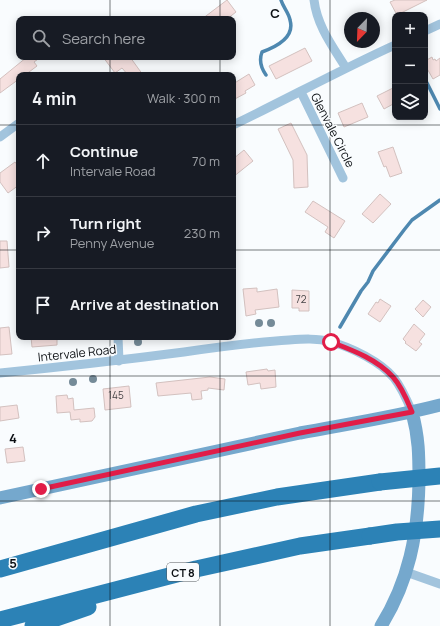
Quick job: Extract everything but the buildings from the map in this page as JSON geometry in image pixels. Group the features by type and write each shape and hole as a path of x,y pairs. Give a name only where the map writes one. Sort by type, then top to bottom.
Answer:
{"highway":[{"path":"0,569 196,514 277,497 380,482 440,476"},
{"name":"CT 8","path":"0,620 196,569 300,546 397,532 440,529"},
{"path":"33,626 196,569"}],"main road":[{"path":"0,498 300,433 412,412 440,405"},
{"path":"381,626 395,600 406,572 417,527 419,448 417,429 412,412"}],"street":[{"path":"314,0 315,12 326,36 346,68"},
{"path":"428,30 440,24"},
{"path":"236,124 392,46"},
{"name":"Glenvale Circle","path":"301,92 343,178"},
{"path":"0,137 16,125"},
{"name":"Intervale Road","path":"0,373 119,361 268,341 312,339 331,342 360,354 384,369 393,377 405,394 412,412"},
{"path":"118,340 119,361"},
{"path":"406,572 440,584"}],"waterway":[{"path":"266,75 261,64 262,52 278,44 290,31 291,26 289,17 281,0"},
{"path":"428,84 440,109"},
{"path":"340,327 368,282 373,271 404,230 412,220 440,200"}],"route":[{"path":"41,489 300,433 412,412 405,394 393,377 384,369 372,360 331,342"}]}
